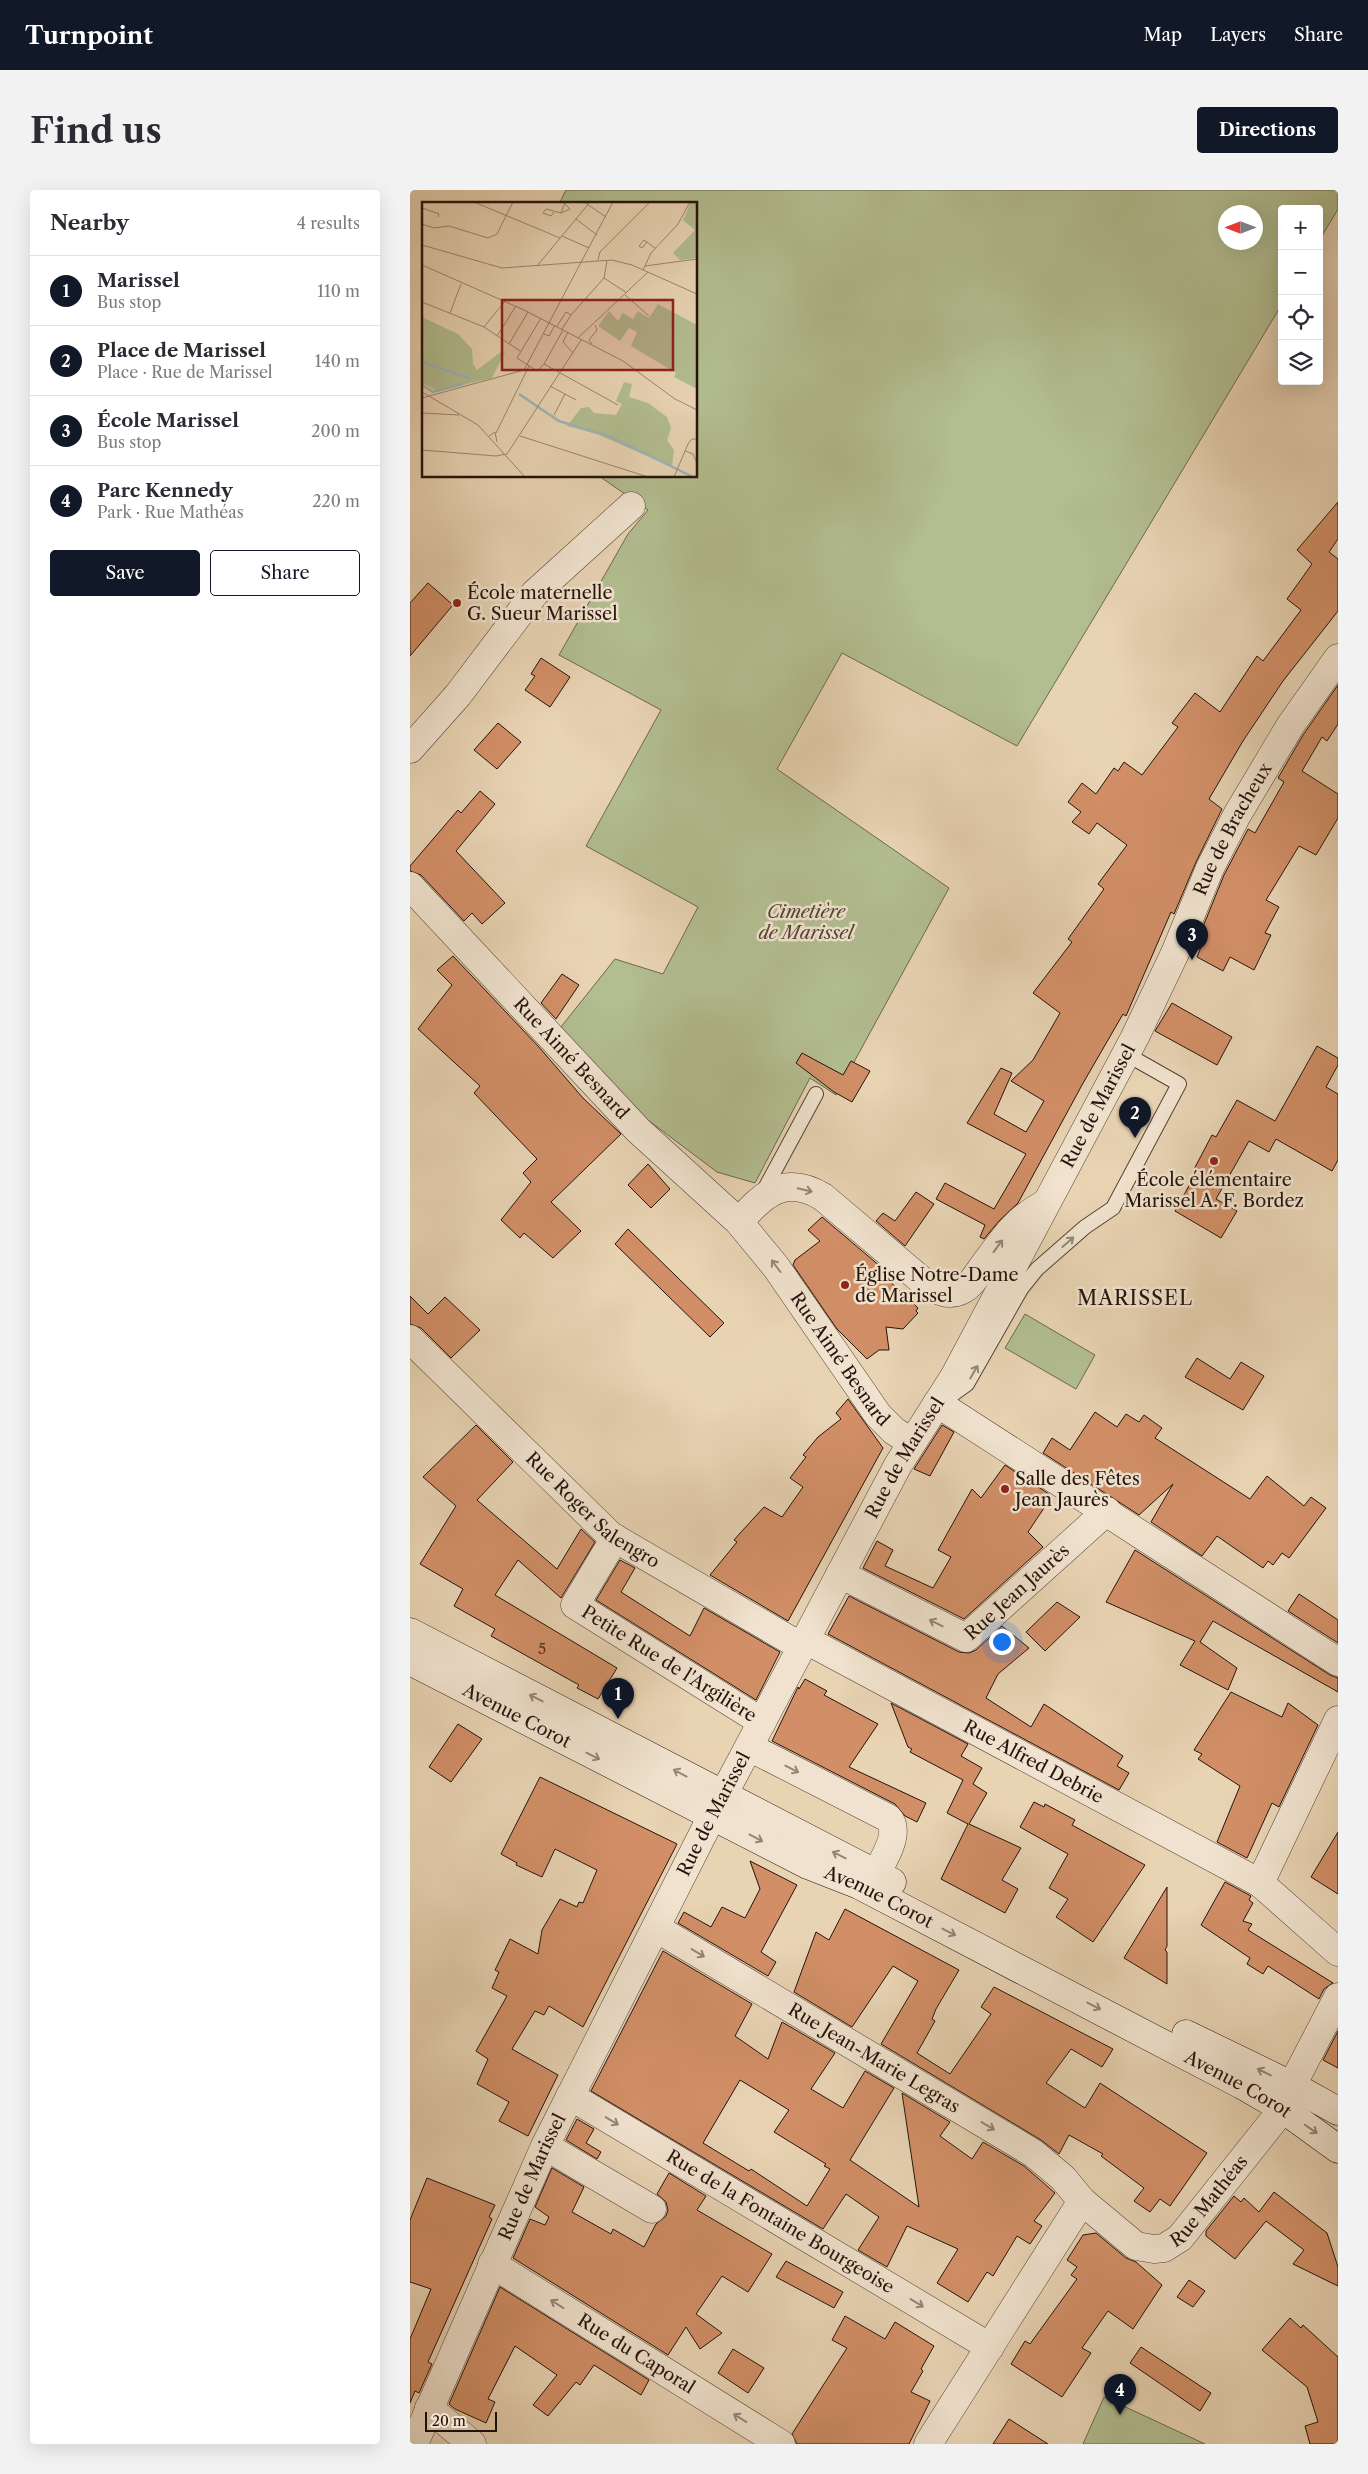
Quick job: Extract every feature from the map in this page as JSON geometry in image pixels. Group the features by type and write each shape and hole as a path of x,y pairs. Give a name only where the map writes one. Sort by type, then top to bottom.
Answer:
{"street":[{"path":"410,749 458,695 535,593 631,506"},
{"name":"Rue de Bracheux","path":"1131,1046 1165,977 1223,842 1285,734 1338,658"},
{"name":"Rue Aimé Besnard","path":"410,886 610,1102 739,1222 776,1267 878,1415 894,1432 911,1442"},
{"name":"Rue de Marissel","path":"414,2444 544,2146 718,1806 911,1442 954,1376 1131,1046"},
{"path":"739,1222 759,1199 777,1190 796,1188 811,1191 823,1197 936,1290 954,1293 967,1287 1020,1219 1049,1202"},
{"name":"Rue Roger Salengro","path":"410,1339 615,1538 804,1643"},
{"path":"937,1402 1338,1662"},
{"name":"Rue Jean Jaurès","path":"840,1574 966,1638 1107,1511"},
{"name":"Petite Rue de l'Argilière","path":"615,1538 575,1605 762,1722"},
{"name":"Avenue Corot","path":"410,1632 718,1806"},
{"name":"Rue Alfred Debrie","path":"804,1643 1260,1883"},
{"name":"Avenue Corot","path":"410,1661 718,1806 1207,2044 1286,2096 1338,2149"},
{"path":"1338,1720 1260,1883 1338,1952"},
{"path":"749,1747 888,1818 895,1829 894,1837 871,1882"},
{"name":"Rue Jean-Marie Legras","path":"656,1928 1033,2153 1063,2178 1082,2201"},
{"name":"Rue Mathéas","path":"1082,2201 1136,2246 1154,2249 1164,2248 1180,2238 1258,2142 1286,2096 1338,1997"},
{"name":"Rue de la Fontaine Bourgeoise","path":"570,2096 990,2347"},
{"name":"Avenue Corot","path":"1286,2096 1338,2111"},
{"path":"544,2146 652,2209"},
{"path":"928,2444 1082,2201"},
{"name":"Rue du Caporal","path":"492,2264 781,2444"},
{"path":"429,2408 472,2444"}],"lane":[{"path":"937,1402 956,1393 967,1384 1021,1289 1037,1269 1085,1227 1113,1208 1179,1084 1131,1046"},
{"path":"759,1199 816,1094"}],"green space":[{"name":"Cimetière de Marissel","path":"566,190 1338,190 1338,209 1323,234 1323,205 1278,205 1278,311 1017,746 842,653 777,769 949,888 836,1095 810,1078 755,1183 717,1172 600,1084 561,1027 615,959 663,974 698,907 586,846 661,710 559,655 628,534 648,510 602,478 698,478 698,202 560,202"},
{"path":"1025,1314 1095,1355 1076,1389 1005,1348"},
{"path":"1104,2397 1205,2444 1083,2444"}],"building":[{"path":"1338,502 1338,539 1329,552 1338,559 1338,611 1283,681 1243,741 1209,799 1222,809 1196,862 1174,914 1171,912 1126,1016 1123,1014 1018,1203 984,1239 980,1237 985,1225 936,1199 945,1183 994,1209 1026,1154 967,1123 1001,1068 1012,1073 994,1114 1026,1132 1044,1101 1011,1081 1033,1060 1060,1013 1033,993 1072,942 1068,939 1104,889 1098,884 1127,845 1097,823 1089,834 1072,822 1081,812 1068,802 1082,783 1096,794 1114,768 1118,771 1124,762 1142,775 1178,727 1172,723 1195,693 1220,712 1257,656 1263,661 1301,610 1287,599 1312,564 1297,550"},
{"path":"428,583 453,605 410,656 410,603"},
{"path":"541,658 570,677 550,707 525,690 535,676 531,674"},
{"path":"1338,685 1338,724 1327,741 1322,737 1302,771 1338,794 1338,818 1316,855 1299,846 1266,900 1279,907 1265,933 1271,935 1254,970 1230,957 1223,971 1197,957 1207,932 1202,929 1224,875 1248,829 1255,833 1284,782 1278,778 1303,735"},
{"path":"498,723 521,742 497,769 474,750"},
{"path":"480,791 495,804 456,851 505,903 482,924 472,913 464,921 421,875 410,871 410,866 458,810 461,813"},
{"path":"453,956 538,1046 583,1098 621,1134 551,1202 581,1231 553,1258 524,1233 520,1238 501,1220 531,1182 523,1173 537,1159 474,1093 480,1086 418,1029 452,985 437,970"},
{"path":"562,974 579,985 556,1019 541,1003"},
{"path":"1172,1003 1232,1037 1217,1065 1155,1031"},
{"path":"1317,1046 1338,1058 1338,1065 1326,1087 1338,1094 1338,1160 1332,1171 1276,1139 1269,1152 1249,1141 1216,1199 1237,1211 1221,1238 1175,1211 1195,1175 1192,1173 1212,1135 1216,1137 1237,1100 1275,1121"},
{"path":"802,1053 843,1075 851,1061 870,1071 852,1102 834,1092 796,1063"},
{"path":"648,1164 670,1189 651,1208 628,1185"},
{"path":"916,1192 934,1204 905,1246 876,1221 883,1213 895,1221"},
{"name":"Église Notre-Dame de Marissel","path":"822,1217 887,1272 884,1276 918,1308 916,1311 918,1313 903,1329 886,1327 889,1350 879,1350 867,1359 837,1329 793,1265 795,1260 820,1241 808,1230"},
{"path":"628,1229 724,1323 710,1337 615,1244"},
{"path":"410,1296 428,1314 445,1297 480,1330 451,1358 421,1328 410,1324"},
{"path":"1197,1358 1230,1379 1241,1362 1264,1376 1243,1410 1185,1377"},
{"path":"848,1399 883,1448 788,1621 710,1575 737,1542 734,1540 764,1507 782,1517 803,1487 790,1478 806,1457 803,1455 818,1437 841,1419 836,1413"},
{"path":"1095,1412 1117,1427 1126,1414 1139,1422 1144,1415 1162,1428 1155,1438 1250,1499 1267,1476 1304,1506 1311,1497 1326,1508 1289,1558 1282,1553 1273,1565 1268,1561 1263,1568 1217,1536 1202,1556 1151,1522 1173,1484 1139,1515 1043,1453 1052,1438 1070,1450"},
{"path":"476,1425 513,1462 477,1500 557,1569 581,1529 595,1542 561,1598 518,1560 495,1595 617,1668 598,1699 577,1688 579,1685 491,1636 495,1629 454,1606 463,1589 420,1564 456,1506 423,1477"},
{"path":"942,1425 954,1432 930,1476 914,1469"},
{"path":"1005,1465 1052,1496 1028,1532 1043,1547 964,1619 863,1568 877,1541 893,1550 885,1566 933,1588 951,1557 938,1550 972,1489 981,1498"},
{"path":"1135,1550 1330,1675 1338,1678 1338,1692 1213,1621 1200,1642 1237,1668 1228,1690 1180,1665 1195,1641 1106,1602"},
{"path":"620,1560 635,1568 621,1592 690,1636 704,1608 780,1652 756,1700 596,1600"},
{"path":"1299,1594 1338,1620 1338,1643 1288,1611"},
{"path":"849,1596 959,1652 969,1653 976,1650 1002,1626 1029,1648 998,1674 986,1698 1031,1727 1044,1704 1123,1756 1117,1766 1129,1773 1119,1790 828,1634"},
{"path":"1057,1602 1080,1617 1045,1651 1026,1632"},
{"path":"805,1679 827,1691 824,1695 878,1724 849,1767 926,1803 917,1822 905,1816 895,1804 772,1741 798,1687 799,1689"},
{"path":"1231,1692 1282,1717 1288,1703 1318,1725 1279,1807 1272,1803 1247,1858 1217,1842 1240,1786 1198,1759 1202,1754 1194,1750"},
{"path":"891,1703 968,1744 961,1756 982,1768 973,1784 987,1793 969,1824 1021,1848 1002,1880 1018,1889 1005,1913 941,1879 968,1824 947,1813 963,1780 910,1752 912,1749 908,1747"},
{"path":"458,1724 482,1739 451,1782 429,1767"},
{"path":"540,1777 677,1844 583,2027 549,2006 544,2015 535,2011 512,2049 558,2075 528,2136 499,2121 509,2102 477,2084 488,2059 476,2051 507,1996 492,1988 499,1972 495,1970 510,1939 538,1954 542,1930 560,1899 577,1907 579,1902 583,1903 597,1870 555,1849 542,1877 516,1865 517,1863 501,1854"},
{"path":"1034,1802 1044,1807 1045,1804 1075,1820 1072,1825 1145,1865 1093,1942 1056,1917 1068,1899 1049,1888 1068,1854 1020,1827"},
{"path":"1338,1832 1338,1894 1311,1877"},
{"path":"750,1861 797,1885 761,1952 776,1962 768,1976 678,1923 684,1912 711,1927 722,1907 745,1918 760,1889"},
{"path":"1225,1882 1251,1896 1249,1900 1253,1903 1243,1921 1252,1924 1248,1930 1333,1983 1324,1989 1319,1999 1268,1966 1263,1974 1247,1964 1250,1958 1201,1925"},
{"path":"1167,1887 1167,1946 1165,1950 1167,1952 1167,1984 1124,1958"},
{"path":"845,1909 959,1970 936,2009 932,2019 935,2021 917,2053 950,2074 991,2014 981,2007 994,1987 1113,2049 1102,2067 1071,2049 1046,2083 1085,2108 1100,2083 1207,2153 1170,2206 1160,2199 1150,2212 1134,2201 1144,2188 1101,2156 1103,2154 1069,2135 1059,2154 1041,2140 881,2044 918,1981 893,1966 852,2027 794,1992 816,1932 829,1940"},
{"path":"663,1951 752,2004 735,2036 768,2059 782,2022 835,2053 811,2089 843,2108 865,2071 894,2088 850,2160 919,2207 902,2093 950,2122 940,2136 972,2159 983,2142 1024,2166 1055,2193 1034,2221 1042,2226 1030,2244 1017,2236 993,2276 987,2272 968,2302 937,2283 958,2249 907,2226 887,2267 858,2250 879,2217 846,2194 823,2229 591,2091","holes":["740,2080 789,2110 774,2132 826,2164 824,2166 830,2169 807,2206 751,2169 749,2171 703,2143"]},
{"path":"1338,2031 1338,2068 1323,2060"},
{"path":"577,2119 594,2129 586,2143 601,2152 597,2159 566,2140"},
{"path":"552,2168 584,2187 572,2212 611,2234 613,2229 644,2247 656,2224 666,2216 668,2210 666,2202 657,2194 669,2173 706,2196 697,2210 772,2254 748,2292 722,2276 696,2314 722,2333 700,2349 686,2327 668,2355 513,2258 530,2219 545,2225 549,2217 535,2207"},
{"path":"427,2178 495,2205 489,2217 492,2219 428,2362 432,2364 419,2393 415,2391 410,2403 410,2339 431,2289 410,2282 410,2220"},
{"path":"1274,2192 1327,2233 1338,2267 1338,2286 1293,2264 1304,2250 1266,2221 1235,2259 1206,2236 1206,2231 1234,2196 1241,2202 1244,2198 1259,2212"},
{"path":"1096,2233 1126,2258 1136,2262 1162,2285 1133,2329 1108,2311 1082,2348 1091,2353 1062,2397 1011,2364 1025,2341 1030,2344 1077,2279 1071,2275 1077,2267 1067,2260 1083,2235"},
{"path":"786,2261 843,2292 834,2308 776,2277"},
{"path":"1189,2280 1205,2291 1193,2307 1177,2297"},
{"path":"500,2287 649,2380 641,2395 594,2365 580,2385 576,2382 548,2416 533,2405 557,2375 515,2346 488,2399 495,2402 486,2423 455,2409 449,2404"},
{"path":"845,2316 885,2339 895,2322 934,2346 911,2392 930,2401 909,2444 797,2444 792,2434 847,2348 832,2340"},
{"path":"1290,2318 1301,2328 1303,2325 1338,2357 1338,2444 1310,2444 1305,2426 1318,2422 1307,2387 1262,2350"},
{"path":"1141,2347 1211,2393 1200,2411 1130,2363"},
{"path":"733,2349 764,2368 748,2393 718,2373"},
{"path":"1009,2419 1048,2444 993,2444"}],"place":[{"name":"École maternelle G. Sueur Marissel","path":"457,603"},
{"name":"École Marissel","path":"1192,960"},
{"name":"Place de Marissel","path":"1135,1138"},
{"name":"École élémentaire Marissel A. F. Bordez","path":"1214,1161"},
{"name":"Église Notre-Dame de Marissel","path":"845,1285"},
{"name":"Salle des Fêtes Jean Jaurès","path":"1005,1489"},
{"name":"Marissel","path":"618,1719"},
{"name":"Parc Kennedy","path":"1120,2415"}],"district":[{"name":"MARISSEL","path":"1135,1298"}]}
